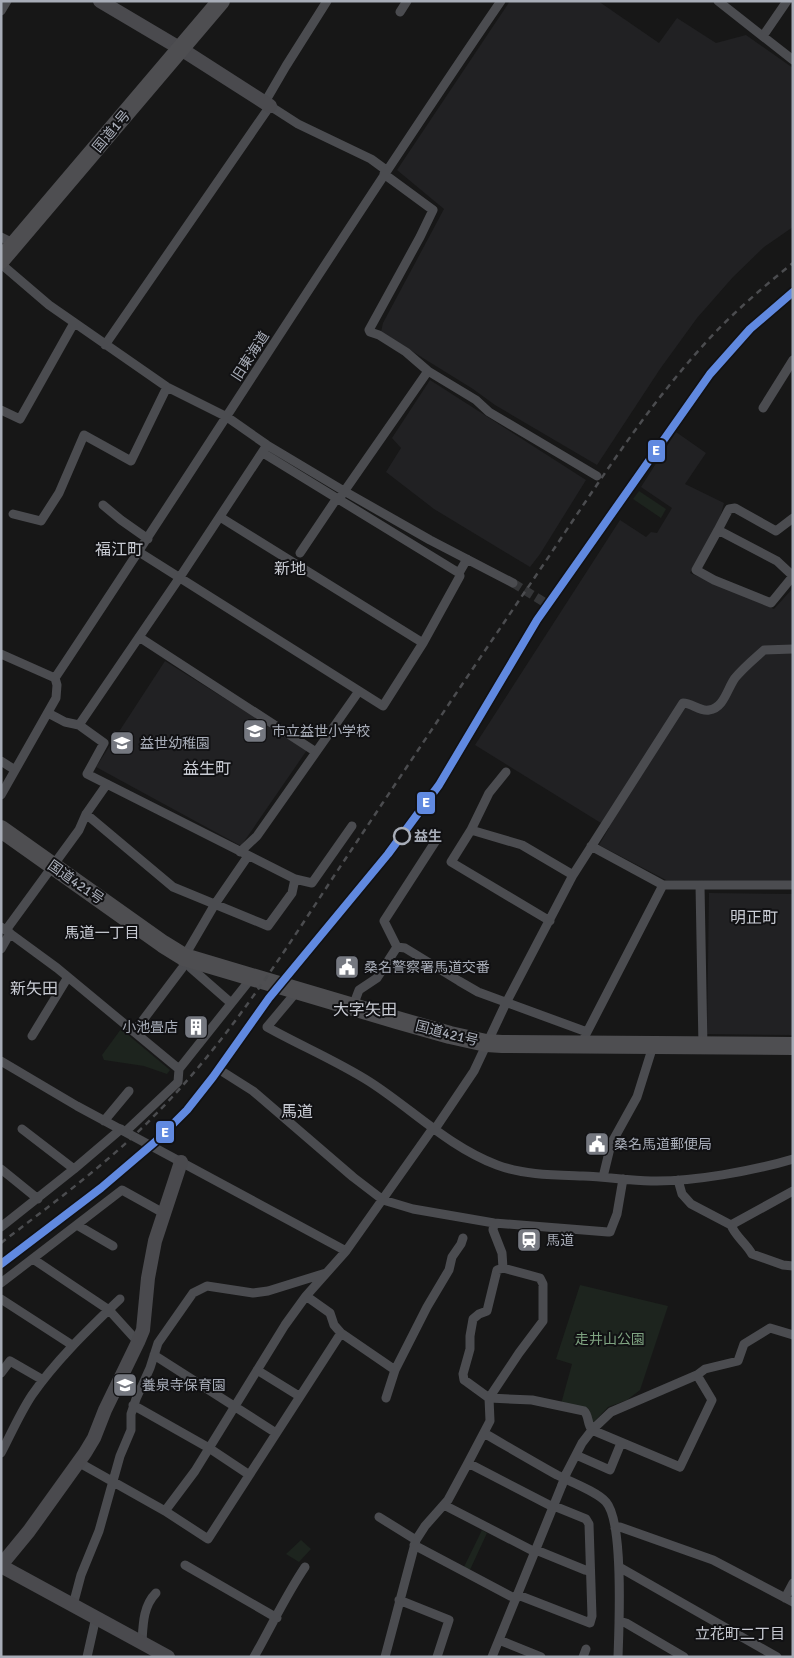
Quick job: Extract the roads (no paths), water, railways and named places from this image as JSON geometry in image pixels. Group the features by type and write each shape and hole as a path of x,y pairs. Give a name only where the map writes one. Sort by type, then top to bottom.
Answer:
{"highway":[{"name":"国道1号","path":"1,260 8,241 221,1"},
{"name":"国道421号","path":"1,829 163,944 186,957 450,1035 486,1043 502,1044 583,1038 653,1046 793,1046"}],"street":[{"path":"1,11 7,1"},
{"path":"100,1 181,48 298,124 371,159 433,210 369,330 370,332 379,335 406,352 428,371 476,400 489,412 597,476"},
{"path":"105,345 268,104 286,66 327,1"},
{"path":"400,12 407,1"},
{"name":"旧東海道","path":"55,678 148,539 385,172 500,1"},
{"path":"718,1 793,60"},
{"path":"763,36 787,1"},
{"path":"1,264 49,305 167,387 227,417 265,449 338,499 459,573"},
{"path":"1,410 20,419 74,323"},
{"path":"762,408 793,360"},
{"path":"300,553 428,371"},
{"path":"13,514 41,521 59,493 84,435 131,461 167,387"},
{"path":"265,449 513,583"},
{"path":"79,725 265,449"},
{"path":"103,505 148,539"},
{"path":"718,530 777,561 793,576 771,603 714,580 696,570 718,530 730,509 734,508 776,531 793,518"},
{"path":"220,517 423,643"},
{"path":"139,552 383,706 423,643 460,576 459,573 467,559"},
{"path":"139,637 316,752"},
{"path":"165,1511 209,1448 284,1325 306,1296 346,1250 433,1128 437,1126 474,1071 506,1003 573,875 683,703 689,703 707,711 717,707 735,678 764,650 793,649"},
{"path":"1,654 55,678 57,685 56,698 1,794"},
{"path":"134,1032 183,967 186,957 244,854 359,690"},
{"path":"48,713 65,722 79,725 104,743 87,774 294,879 312,883 352,826"},
{"path":"1,761 15,770"},
{"path":"506,772 489,793 452,862 550,921"},
{"path":"1,949 6,930 52,865 80,830 86,814 107,784"},
{"path":"86,814 173,887 268,926 292,893 294,879"},
{"path":"470,830 522,845 573,875"},
{"path":"437,838 384,921 397,947 410,951 459,982 506,1003 514,1004 583,1038 663,885"},
{"path":"591,846 663,885 793,885"},
{"path":"700,886 702,1047"},
{"path":"6,930 68,977 179,1070"},
{"path":"353,1006 359,990 377,978 397,947"},
{"path":"186,957 191,968 231,1003"},
{"path":"1,1227 123,1131 178,1082 179,1070 253,976"},
{"path":"32,1036 68,977"},
{"path":"298,990 267,1027 293,1042 324,1055 371,1083 433,1128 470,1151 498,1165 534,1174 652,1181 726,1174 793,1159"},
{"path":"603,1177 611,1144 637,1097 653,1046"},
{"path":"1,1061 76,1106 346,1250"},
{"path":"223,1072 253,1091 352,1177 383,1200 413,1209 494,1223 609,1232 617,1214 622,1179"},
{"path":"104,1120 128,1091"},
{"path":"22,1129 74,1170"},
{"path":"168,1657 73,1605 2,1563 29,1531 94,1438 105,1410 138,1342 143,1330 151,1256 181,1162"},
{"path":"1,1169 38,1199"},
{"path":"678,1180 682,1194 691,1204 731,1226 752,1254 784,1265 793,1266"},
{"path":"1,1283 122,1190 158,1210"},
{"path":"731,1226 793,1191"},
{"path":"494,1223 495,1235 502,1253 503,1268"},
{"path":"77,1225 113,1246"},
{"path":"386,1398 396,1370 449,1270 452,1257 462,1244 464,1238"},
{"path":"33,1259 109,1310 138,1342"},
{"path":"385,1657 415,1542 425,1526 444,1505 490,1421 489,1398 519,1353 541,1325 544,1314 543,1284 540,1278 503,1268 497,1270 487,1311 473,1319 470,1349 463,1374 464,1380 489,1398 532,1400 581,1410 586,1413 592,1430 680,1467 712,1400 697,1375"},
{"path":"73,1605 81,1575 100,1531 120,1456 130,1430 134,1405 158,1343 193,1293 207,1286 238,1292 260,1292 326,1273"},
{"path":"306,1296 330,1313 334,1325 341,1333 396,1370"},
{"path":"1,1453 22,1412 43,1380 72,1345 120,1299"},
{"path":"2,1302 72,1345"},
{"path":"492,1657 566,1474 582,1443 592,1430 611,1412 697,1375 704,1369 738,1361 744,1344 770,1328 793,1335"},
{"path":"78,1462 165,1511 208,1539 248,1474 341,1333"},
{"path":"154,1354 276,1432"},
{"path":"1,1373 10,1361 43,1380"},
{"path":"257,1370 299,1396"},
{"path":"134,1405 209,1448 248,1474"},
{"path":"484,1432 605,1500 610,1509 615,1528 619,1567 620,1621 618,1657"},
{"path":"576,1455 610,1470 622,1443"},
{"path":"379,1517 415,1542 517,1597 590,1623 592,1616 589,1524 586,1519 554,1506 468,1463"},
{"path":"444,1505 535,1551 590,1571"},
{"path":"615,1528 620,1526 713,1560 789,1600 793,1583"},
{"path":"185,1565 277,1618"},
{"path":"254,1657 277,1618 284,1600 305,1567"},
{"path":"619,1567 777,1657"},
{"path":"142,1642 144,1616 156,1593"},
{"path":"399,1600 449,1620 437,1657"},
{"path":"87,1657 96,1617"},
{"path":"620,1621 684,1657"},
{"path":"499,1640 540,1657"}],"tunnel":[{"path":"513,583 552,607"}],"railway":[{"path":"1,1243 117,1151 179,1089 228,1031 272,969 639,425 708,340 749,300 793,263"}],"place":[{"name":"市立益世小学校","path":"255,731"},
{"name":"益世幼稚園","path":"122,743"},
{"name":"益生","path":"402,836"},
{"name":"桑名警察署馬道交番","path":"347,967"},
{"name":"小池畳店","path":"196,1027"},
{"name":"桑名馬道郵便局","path":"597,1144"},
{"name":"馬道","path":"529,1240"},
{"name":"養泉寺保育園","path":"125,1385"}],"district":[{"name":"福江町","path":"119,549"},
{"name":"新地","path":"290,568"},
{"name":"益生町","path":"207,768"},
{"name":"明正町","path":"754,917"},
{"name":"馬道一丁目","path":"102,933"},
{"name":"新矢田","path":"34,988"},
{"name":"大字矢田","path":"365,1009"},
{"name":"馬道","path":"297,1111"},
{"name":"立花町二丁目","path":"740,1634"}],"park label":[{"name":"走井山公園","path":"610,1339"}]}
